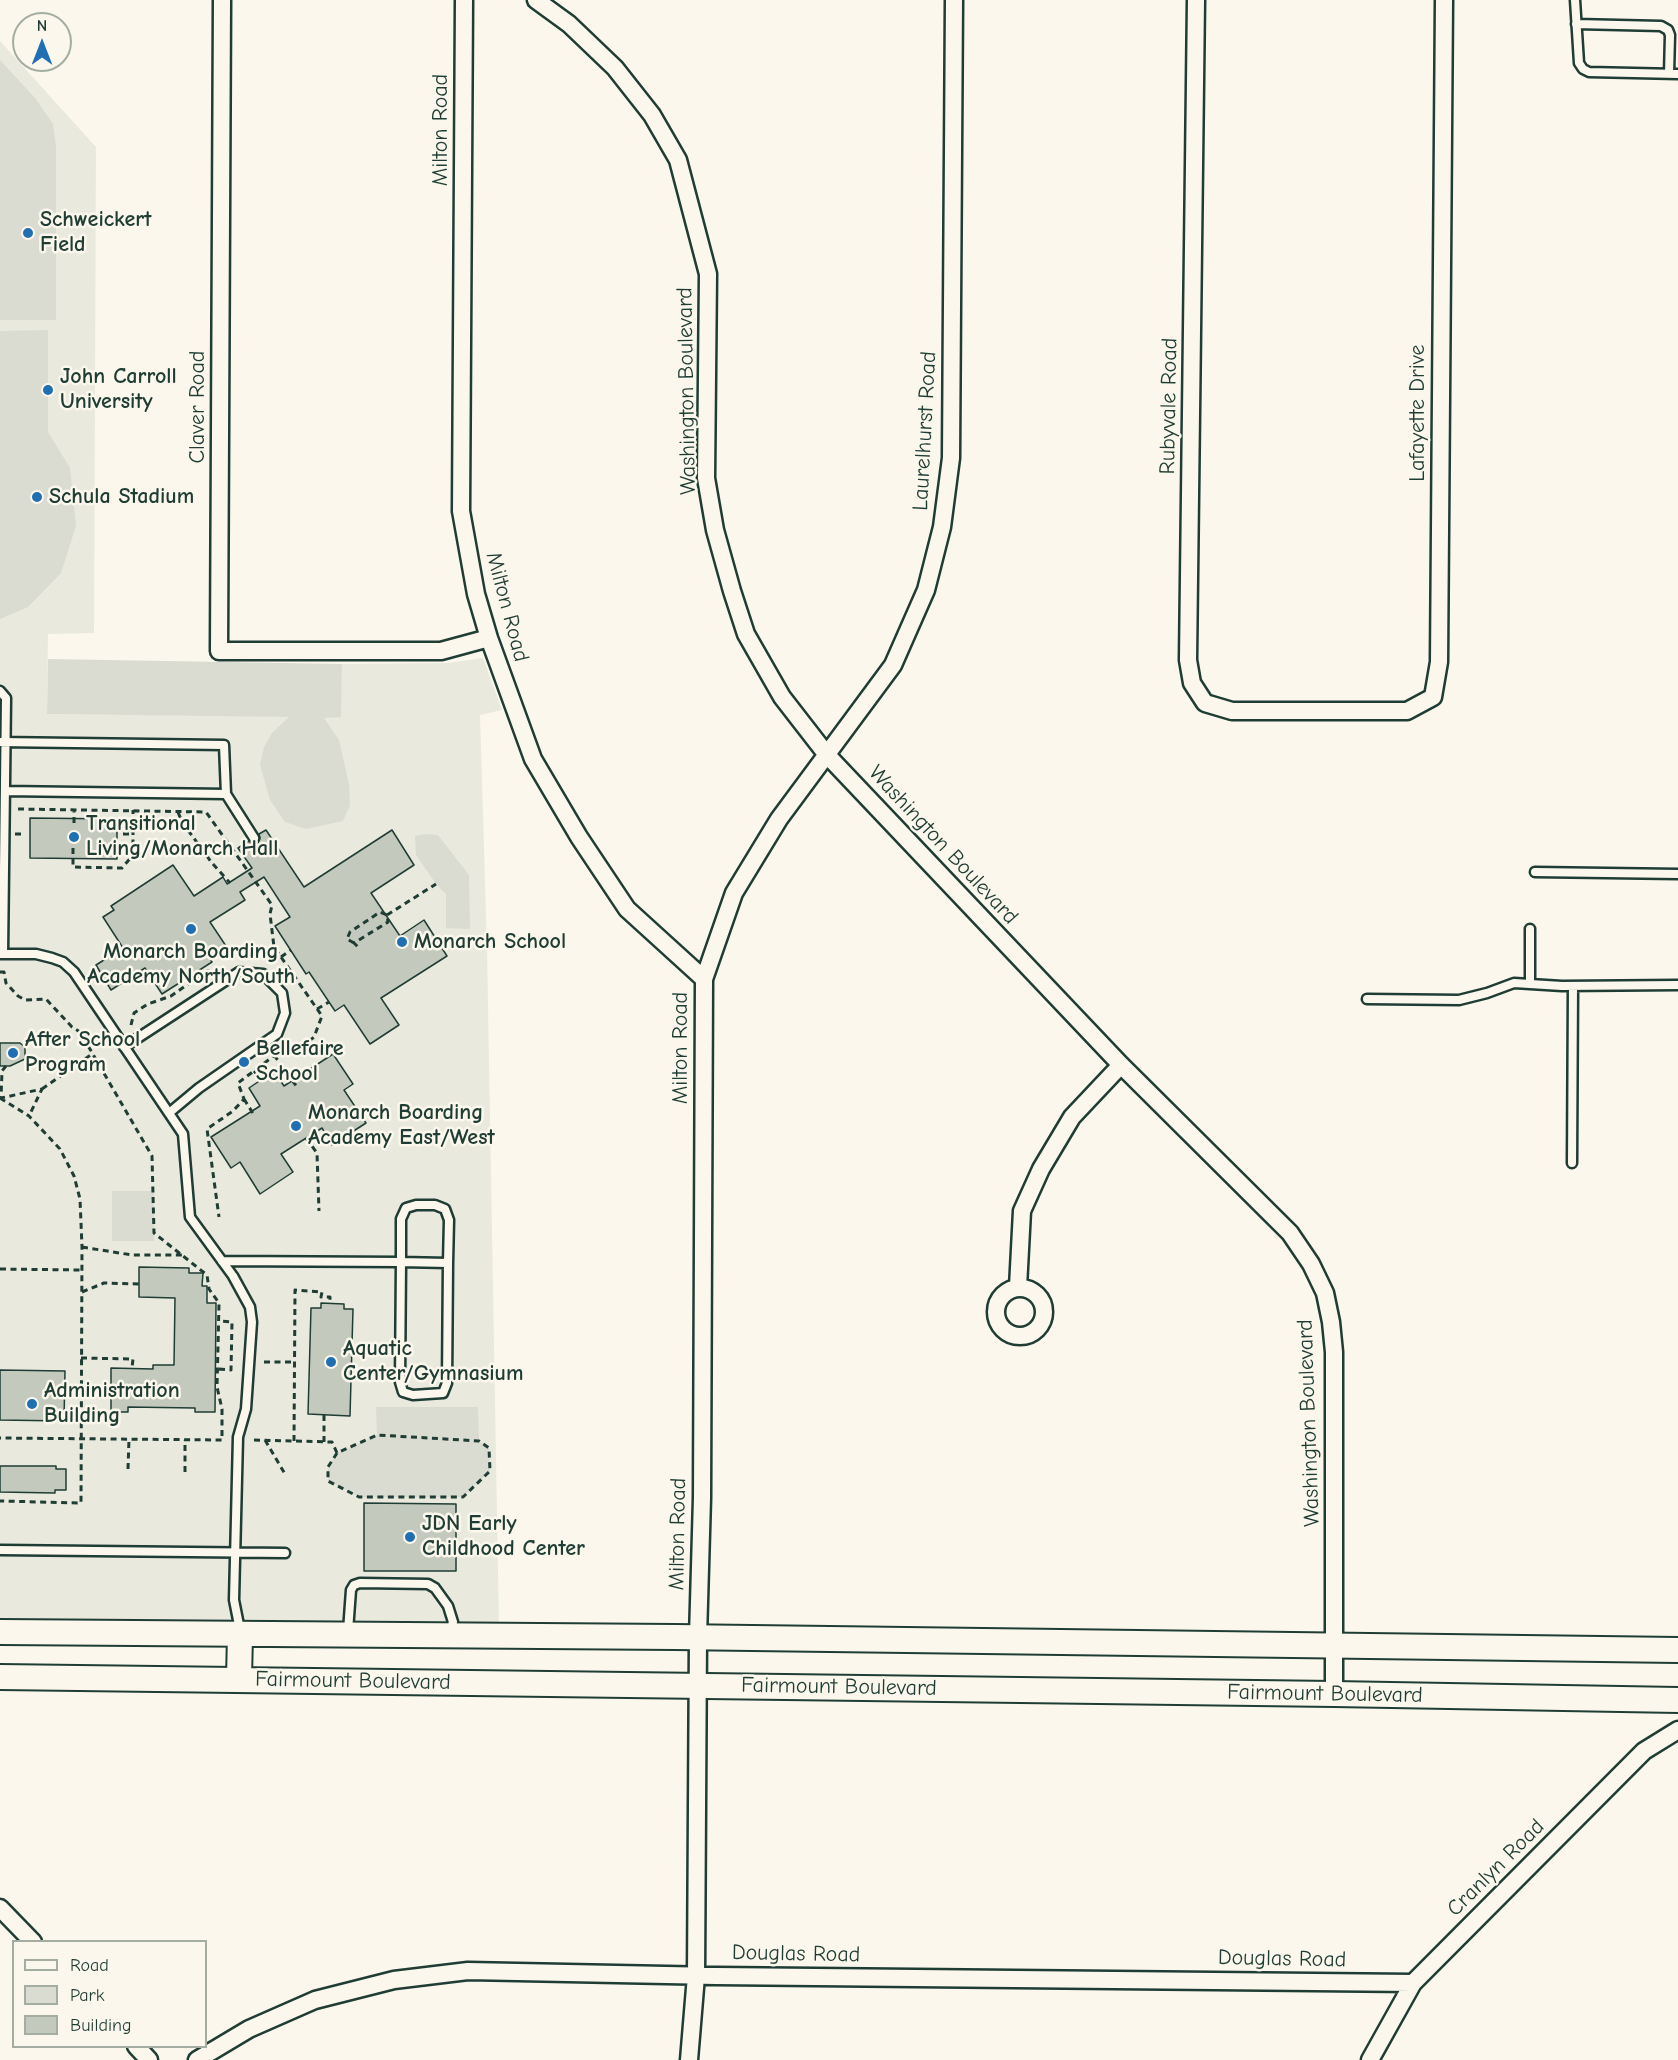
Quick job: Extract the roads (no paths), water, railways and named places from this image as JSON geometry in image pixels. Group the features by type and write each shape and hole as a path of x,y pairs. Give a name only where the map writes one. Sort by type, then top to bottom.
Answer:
{"main road":[{"name":"Fairmount Boulevard","path":"0,1632 698,1637 1678,1650"},
{"path":"239,1679 240,1634"},
{"name":"Fairmount Boulevard","path":"0,1677 1334,1694 1678,1701"}],"street":[{"name":"Claver Road","path":"222,0 219,651 441,651 489,638"},
{"name":"Milton Road","path":"464,0 461,511 476,594 489,638 533,759 579,837 627,909 704,979 702,1487 698,1637 696,1976 689,2060"},
{"name":"Washington Boulevard","path":"536,0 569,24 615,68 652,115 678,160 708,274 706,478 716,530 746,634 782,697 827,755 1121,1065 1290,1233 1311,1264 1325,1293 1334,1352 1334,1694"},
{"name":"Laurelhurst Road","path":"704,979 734,893 779,819 893,665 926,590 942,527 951,458 954,0"},
{"name":"Rubyvale Road","path":"1196,0 1188,660 1192,683 1205,704 1232,711 1308,711"},
{"name":"Lafayette Drive","path":"1308,711 1407,711 1433,697 1439,662 1444,0"},
{"path":"1018,1287 1022,1211 1041,1169 1072,1117 1121,1065"},
{"name":"Cranlyn Road","path":"1370,2060 1413,1983 1644,1751 1678,1730"},
{"path":"0,1908 32,1940"},
{"name":"Douglas Road","path":"197,2060 249,2029 315,2000 394,1980 468,1971 696,1976 1413,1983"},
{"path":"138,2048 149,2060"}],"lane":[{"path":"1575,0 1576,24 1579,63 1583,69 1589,72 1674,74 1670,35 1668,30 1661,26 1576,24"},
{"path":"0,690 6,698 3,742 5,809 2,954 36,954 63,962 74,972 183,1134 190,1216 233,1276 250,1307 252,1322 246,1409 238,1437 234,1600 240,1634"},
{"path":"3,742 224,745 226,794 254,838"},
{"path":"5,791 226,794"},
{"path":"1535,872 1678,874"},
{"path":"1530,929 1530,984"},
{"path":"124,1047 239,972 263,975 282,993 285,1013 277,1034 199,1088 169,1113"},
{"path":"1367,999 1460,1000 1514,983 1573,986 1678,985"},
{"path":"1572,1163 1573,986"},
{"path":"416,1205 435,1205 445,1209 449,1220 448,1263 447,1383 443,1393 413,1395 403,1392 400,1382 400,1262 401,1219 406,1208 416,1205"},
{"path":"222,1261 448,1263"},
{"path":"0,1550 285,1553"},
{"path":"348,1635 351,1590 354,1585 360,1583 428,1584 435,1588 448,1606 453,1622 449,1635"}],"place":[{"name":"Schweickert Field","path":"28,233"},
{"name":"John Carroll University","path":"48,390"},
{"name":"Schula Stadium","path":"37,497"},
{"name":"Transitional Living/Monarch Hall","path":"74,837"},
{"name":"Monarch Boarding Academy North/South","path":"191,929"},
{"name":"Monarch School","path":"402,942"},
{"name":"After School Program","path":"13,1053"},
{"name":"Bellefaire School","path":"244,1062"},
{"name":"Monarch Boarding Academy East/West","path":"296,1126"},
{"name":"Aquatic Center/Gymnasium","path":"331,1362"},
{"name":"Administration Building","path":"32,1404"},
{"name":"JDN Early Childhood Center","path":"410,1537"}]}
